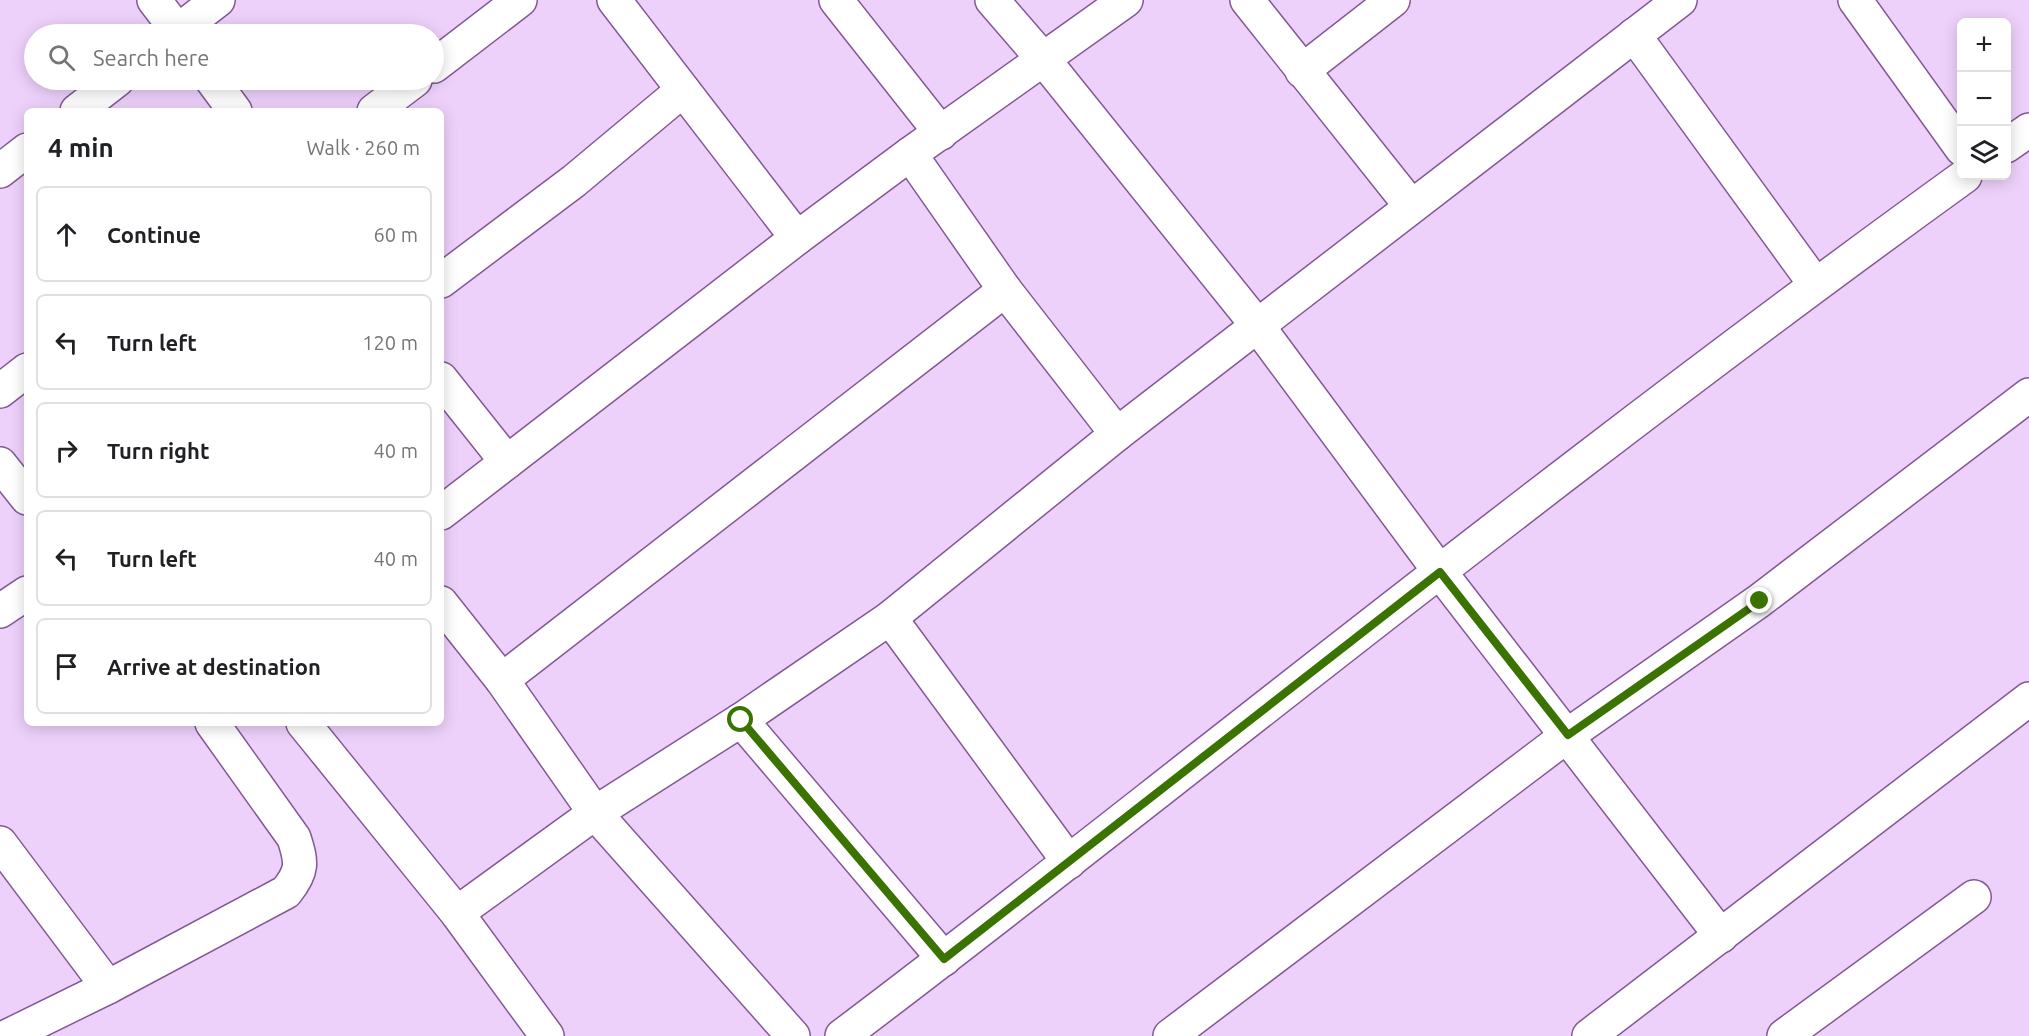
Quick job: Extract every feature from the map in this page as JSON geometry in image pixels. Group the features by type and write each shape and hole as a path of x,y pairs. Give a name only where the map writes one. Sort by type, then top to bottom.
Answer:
{"street":[{"path":"154,0 170,24"},
{"path":"189,24 218,0"},
{"path":"444,58 520,0"},
{"path":"614,0 797,238"},
{"path":"836,0 941,133"},
{"path":"992,0 1044,60 1257,326 1440,572 1721,936"},
{"path":"444,511 797,238 910,154 1126,0"},
{"path":"1246,0 1411,206"},
{"path":"1302,71 1393,0"},
{"path":"457,913 595,813 741,720 890,618 1117,434 1680,0"},
{"path":"1855,0 1957,142"},
{"path":"1634,35 1815,284"},
{"path":"81,108 104,90"},
{"path":"219,90 233,108"},
{"path":"378,108 402,90"},
{"path":"444,279 574,181 683,90"},
{"path":"2011,143 2029,130"},
{"path":"0,171 24,152"},
{"path":"910,154 1005,290 1117,434"},
{"path":"842,1036 1815,284 1959,180"},
{"path":"502,680 1005,290"},
{"path":"0,391 24,372"},
{"path":"444,383 507,462"},
{"path":"1170,1036 1568,735 1760,601 2029,395"},
{"path":"0,464 24,494"},
{"path":"0,611 24,595"},
{"path":"444,607 502,680 595,813 793,1036"},
{"path":"890,618 1069,862"},
{"path":"1589,1036 2029,699"},
{"path":"741,720 944,959"},
{"path":"8,1036 108,987 286,892 298,877 300,857 294,838 214,726"},
{"path":"305,726 457,913 547,1036"},
{"path":"0,843 108,987"},
{"path":"1784,1036 1974,897"}],"route":[{"path":"741,720 944,959 1440,572 1568,735 1760,601"}]}
